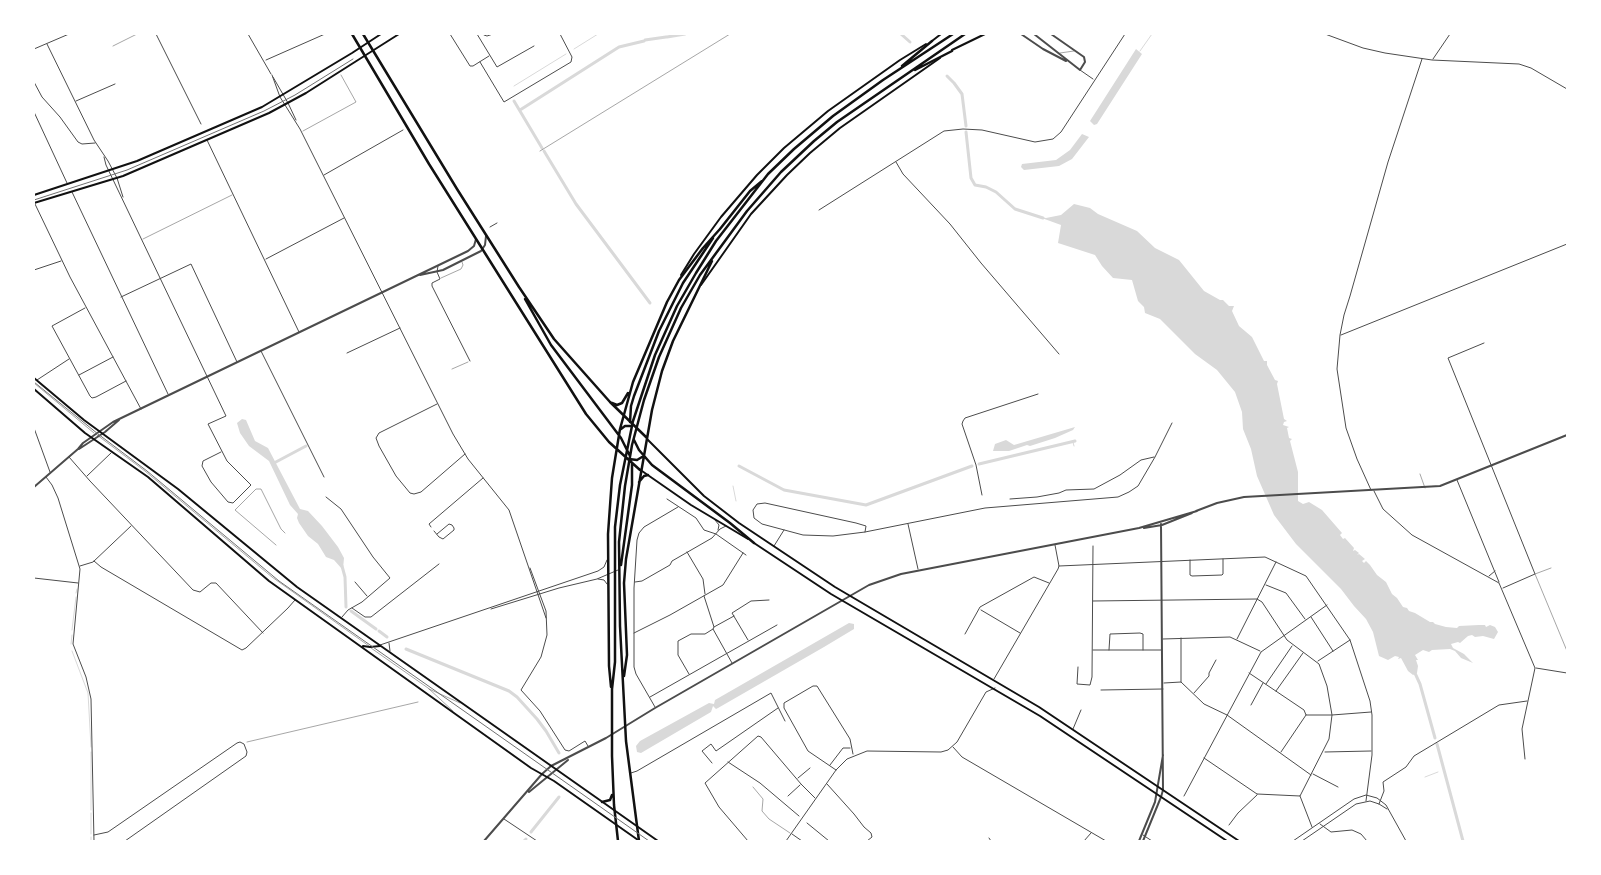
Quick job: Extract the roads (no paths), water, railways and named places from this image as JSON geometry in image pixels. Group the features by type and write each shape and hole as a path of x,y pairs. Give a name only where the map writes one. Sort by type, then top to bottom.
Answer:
{"main road":[{"path":"352,34 407,128 586,414 616,449 640,470 715,519 842,600 995,688 1059,728 1227,841"},
{"path":"363,34 519,287 564,352 623,415 714,504 850,596 994,679 1073,729 1239,841"},
{"path":"34,195 112,170 156,153 258,108 284,95 381,34"},
{"path":"34,203 116,178 285,105 399,34"},
{"path":"895,72 940,34"},
{"path":"679,280 702,248 750,192 794,149 833,116 953,34"},
{"path":"639,841 625,727 620,626 620,528 632,445 644,400 659,357 681,308 693,287 717,251 760,196 800,155 844,118 965,34"},
{"path":"905,75 985,34"},
{"path":"612,403 622,403 630,389 667,302 694,254 721,217 757,175 784,148 828,111 900,60 932,41"},
{"path":"693,298 751,214 810,153 859,114 952,51"},
{"path":"618,841 614,811 612,734 612,689 615,662 615,527 620,485 629,440 640,398 655,355 677,306 716,241 768,174"},
{"path":"720,229 683,283 659,331 631,406 630,424 634,441 645,458 754,543"},
{"path":"623,679 627,655 624,583 626,559 637,486 655,396 664,365 683,317 717,251"},
{"path":"519,287 542,330 621,438 631,458 632,484 624,528 619,576"},
{"path":"35,379 82,418 178,489 287,580 658,841"},
{"path":"34,389 90,436 145,475 252,567 295,600 639,841"},
{"path":"612,689 609,666 608,586 611,495 616,449 630,389"},
{"path":"620,429 625,426 637,429"},
{"path":"627,459 637,460 643,457"},
{"path":"637,486 641,479 648,475"},
{"path":"361,646 380,646"},
{"path":"602,802 610,800 613,791"}],"street":[{"path":"34,49 69,34"},
{"path":"156,34 201,124"},
{"path":"248,34 265,60 280,97 302,132 464,454 508,508 546,611 547,631 544,649 539,661 520,690 540,711 566,751 585,741 589,747"},
{"path":"265,60 325,34"},
{"path":"450,34 469,65 474,66 490,56"},
{"path":"477,34 496,66 499,67 534,46"},
{"path":"484,35 493,34"},
{"path":"480,62 504,102 571,62 572,57 560,34"},
{"path":"1021,34 1043,49 1070,63"},
{"path":"1034,34 1094,80"},
{"path":"1050,34 1084,56 1085,62 1080,70"},
{"path":"819,210 940,133 951,130 982,130 1035,142 1053,139 1061,132 1125,34"},
{"path":"1325,34 1375,51 1422,59 1519,64 1536,70 1567,89"},
{"path":"1432,60 1450,34"},
{"path":"47,44 95,142 116,178 123,198"},
{"path":"1422,59 1388,162 1344,315 1340,335 1338,369 1346,428 1357,459 1381,506 1406,530 1500,583"},
{"path":"272,75 298,125"},
{"path":"34,82 42,98 60,117 78,142 82,144 95,142"},
{"path":"75,102 115,84"},
{"path":"34,112 67,184"},
{"path":"323,175 403,130"},
{"path":"207,140 300,332"},
{"path":"104,157 226,416 208,424 227,461 251,485 233,503 228,502 211,482 202,466 203,461 221,452"},
{"path":"896,162 903,174 950,224 1059,354"},
{"path":"72,192 168,396"},
{"path":"34,203 86,308 141,408"},
{"path":"265,261 345,218"},
{"path":"490,227 497,223"},
{"path":"418,276 437,272 483,250 486,234"},
{"path":"34,487 78,449 90,436 100,430 141,408 473,248 476,238"},
{"path":"1340,335 1567,244"},
{"path":"455,257 461,261"},
{"path":"34,270 62,261"},
{"path":"121,297 191,264 237,362"},
{"path":"440,264 437,272 440,279 432,283 432,286 470,361"},
{"path":"86,308 52,326 70,359 92,398 126,381"},
{"path":"347,353 400,327"},
{"path":"1484,343 1448,358 1535,574 1502,589"},
{"path":"261,351 324,477"},
{"path":"79,375 113,357"},
{"path":"35,379 70,359"},
{"path":"982,495 978,473 962,421 965,418 1038,394"},
{"path":"438,403 377,435 376,441 396,476 410,493 415,494 421,492 464,454"},
{"path":"78,449 99,437 119,420"},
{"path":"865,532 866,526 856,523 763,502 757,504 753,510 753,517 759,522 784,530 818,537 865,532 984,508 1118,497 1138,486 1172,423"},
{"path":"34,428 50,473"},
{"path":"484,841 551,766 625,727 842,600 886,578 918,570 1161,523 1231,499 1440,486 1567,436"},
{"path":"86,476 113,452"},
{"path":"69,457 192,590 200,592 210,584 216,584 263,633"},
{"path":"1010,499 1037,498 1066,490 1094,489 1144,459 1155,457"},
{"path":"46,477 59,500 79,566 73,644 86,677 91,699 94,841"},
{"path":"431,527 429,524 483,478"},
{"path":"1458,480 1535,668 1522,729 1525,759"},
{"path":"326,497 341,509 373,557 390,578 360,603 351,607 341,618"},
{"path":"667,500 697,519 704,530 716,534 746,555"},
{"path":"655,708 634,667 635,582 638,536 644,527 678,507"},
{"path":"635,582 642,582 716,534 719,525 715,519"},
{"path":"908,523 918,570"},
{"path":"1143,841 1162,797 1163,790 1161,523"},
{"path":"434,531 440,538 444,538 454,528 449,524 437,534"},
{"path":"79,566 94,560 131,525"},
{"path":"718,530 727,526"},
{"path":"774,546 784,530"},
{"path":"994,679 1059,566 1054,544"},
{"path":"1078,667 1077,684 1090,685 1092,677 1093,546"},
{"path":"687,552 703,580 714,628 732,663"},
{"path":"634,633 725,584 743,553"},
{"path":"489,609 535,591 602,569 606,564 608,554"},
{"path":"1059,566 1264,556 1306,576 1350,640 1357,657 1372,712 1372,751 1366,801"},
{"path":"1190,560 1191,576 1221,575 1223,574 1223,558"},
{"path":"380,646 489,609 597,579 620,568 626,559"},
{"path":"94,560 101,567 240,649 246,648 263,633 295,600"},
{"path":"1237,639 1277,562"},
{"path":"351,607 365,617 372,617 439,564"},
{"path":"529,567 535,591 546,618"},
{"path":"1488,577 1495,571"},
{"path":"965,634 980,607 1034,577 1050,584"},
{"path":"34,578 79,583"},
{"path":"597,579 604,580 608,586"},
{"path":"354,582 368,597"},
{"path":"1266,585 1286,593 1305,620"},
{"path":"1092,601 1258,599 1262,602 1293,645 1317,662 1327,686 1332,715 1330,735 1324,752 1300,796"},
{"path":"749,640 732,613 751,601 769,600"},
{"path":"1184,796 1260,652 1327,605"},
{"path":"980,609 1021,634"},
{"path":"690,675 678,655 678,641 691,634 705,634 734,615"},
{"path":"1310,617 1333,651"},
{"path":"649,698 777,624"},
{"path":"1109,650 1110,634 1140,633 1143,634 1143,651"},
{"path":"1163,639 1230,637 1260,652"},
{"path":"1181,638 1181,682"},
{"path":"1317,662 1350,640"},
{"path":"390,642 388,648 391,654"},
{"path":"1266,684 1293,645"},
{"path":"1092,650 1163,650"},
{"path":"1276,692 1304,652"},
{"path":"1194,694 1209,676 1216,660"},
{"path":"1535,668 1567,673"},
{"path":"1249,673 1304,710 1306,715"},
{"path":"982,681 986,692"},
{"path":"1163,682 1181,682 1204,704 1227,715 1312,774 1338,787"},
{"path":"1252,706 1263,683"},
{"path":"836,770 808,751 784,708 783,704 785,702 813,686 817,686 850,738 853,755"},
{"path":"786,841 836,770 847,759 866,751 941,752 953,747 986,692 995,688"},
{"path":"1101,690 1163,689"},
{"path":"629,771 633,773 637,771 771,693 785,721"},
{"path":"1379,804 1384,791 1383,782 1406,767 1414,756 1499,705 1527,701"},
{"path":"712,763 702,751 711,744 716,751 778,708"},
{"path":"1073,729 1081,710"},
{"path":"1306,715 1372,712"},
{"path":"1281,753 1306,715"},
{"path":"748,841 723,812 705,785 706,781 760,736 816,799"},
{"path":"94,835 108,832 237,743 243,743 248,753 246,756 125,841"},
{"path":"953,747 962,757 1106,841"},
{"path":"830,766 844,748 852,749"},
{"path":"1324,752 1372,751"},
{"path":"1139,841 1157,794 1163,755"},
{"path":"527,793 569,758"},
{"path":"1204,758 1257,794 1300,796"},
{"path":"728,762 760,783 798,816"},
{"path":"797,779 810,768"},
{"path":"788,796 801,784"},
{"path":"827,784 864,827 872,833 872,837 867,841"},
{"path":"1230,825 1238,813 1257,794"},
{"path":"1293,841 1354,799 1366,795 1380,800 1389,810 1406,841"},
{"path":"1300,796 1313,827"},
{"path":"1302,841 1356,804 1366,801 1379,804 1389,810"},
{"path":"504,819 537,841"},
{"path":"807,823 829,841"},
{"path":"1319,823 1331,832 1352,830 1360,834 1367,841"},
{"path":"1084,841 1091,832"},
{"path":"791,834 802,841"},
{"path":"1142,834 1145,838 1152,841"}],"lane":[{"path":"113,46 137,34"},
{"path":"540,151 730,34"},
{"path":"1056,52 1076,51"},
{"path":"302,132 356,102 341,75"},
{"path":"403,130 407,128"},
{"path":"142,240 233,194"},
{"path":"440,279 460,269 463,265 461,261"},
{"path":"452,369 470,361"},
{"path":"34,383 99,437 147,472 269,575 428,688 457,715"},
{"path":"1420,474 1425,488"},
{"path":"276,545 235,510 256,489 261,489 281,529 285,533"},
{"path":"1551,568 1535,574 1567,651"},
{"path":"428,688 464,705"},
{"path":"247,742 418,702"},
{"path":"753,787 763,799 762,811 791,834"}],"waterway":[{"path":"574,49 598,34"},
{"path":"667,37 685,34"},
{"path":"901,34 910,42"},
{"path":"1140,51 1152,34"},
{"path":"645,40 666,37"},
{"path":"520,110 619,47 644,41"},
{"path":"514,86 566,54"},
{"path":"947,76 962,94 966,126"},
{"path":"514,101 542,148"},
{"path":"966,132 971,178 975,185 986,187 996,192 1015,209 1043,218"},
{"path":"544,151 576,204 650,303"},
{"path":"979,464 1075,441"},
{"path":"1073,442 1074,446"},
{"path":"274,463 306,446"},
{"path":"739,466 784,490 866,505 972,466"},
{"path":"733,486 736,501"},
{"path":"342,566 345,577 346,607"},
{"path":"76,593 77,589"},
{"path":"72,630 76,597"},
{"path":"351,611 376,629"},
{"path":"379,631 387,637"},
{"path":"71,644 72,635"},
{"path":"406,649 509,691 537,719 559,753"},
{"path":"72,651 88,693 91,747"},
{"path":"1414,671 1420,684 1435,738"},
{"path":"1437,744 1463,841"},
{"path":"91,752 91,810"},
{"path":"1425,777 1438,772"},
{"path":"531,832 559,797"},
{"path":"91,813 91,834"}],"tram line":[{"path":"34,200 127,170 264,111 295,95 353,59"},
{"path":"34,382 147,471 279,581 649,841"}]}
